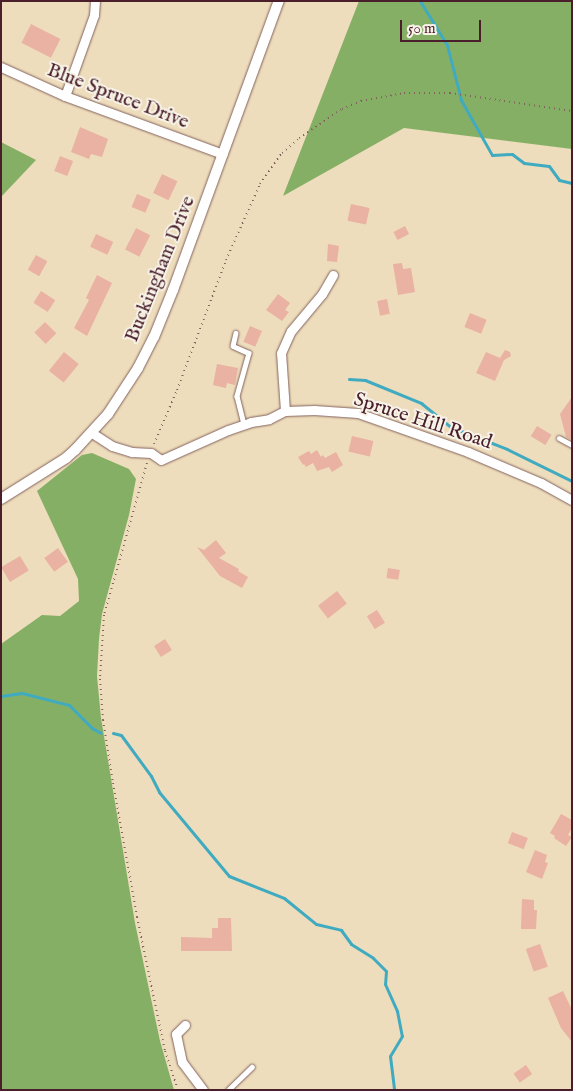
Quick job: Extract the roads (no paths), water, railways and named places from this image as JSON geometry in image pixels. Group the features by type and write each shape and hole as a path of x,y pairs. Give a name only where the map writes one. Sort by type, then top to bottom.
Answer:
{"street":[{"path":"65,96 94,14 95,1"},
{"name":"Buckingham Drive","path":"1,499 66,458 92,433 129,384 154,337 279,1"},
{"name":"Blue Spruce Drive","path":"1,67 65,96 223,154"},
{"path":"285,411 280,353 291,331 322,294 332,275"},
{"name":"Spruce Hill Road","path":"92,433 118,449 151,453 161,460 244,424 269,419 285,411 314,410 358,413 468,452 541,483 572,500"},
{"path":"185,1025 176,1034 182,1062 203,1090"}],"lane":[{"path":"236,333 233,346 249,353 237,396 244,424"},
{"path":"559,438 572,445"},
{"path":"228,1090 252,1067"}],"waterway":[{"path":"420,1 447,45 461,100 492,155 512,154 524,163 549,166 559,180 572,183"},
{"path":"349,379 365,380 421,403 451,427 507,449 572,481"},
{"path":"1,696 22,693 69,705 92,728 101,733"},
{"path":"113,733 121,735 151,776 159,792 229,876 284,898 316,924 341,930 351,944 373,958 386,971 385,984 397,1011 402,1036 390,1056 394,1090"}]}
